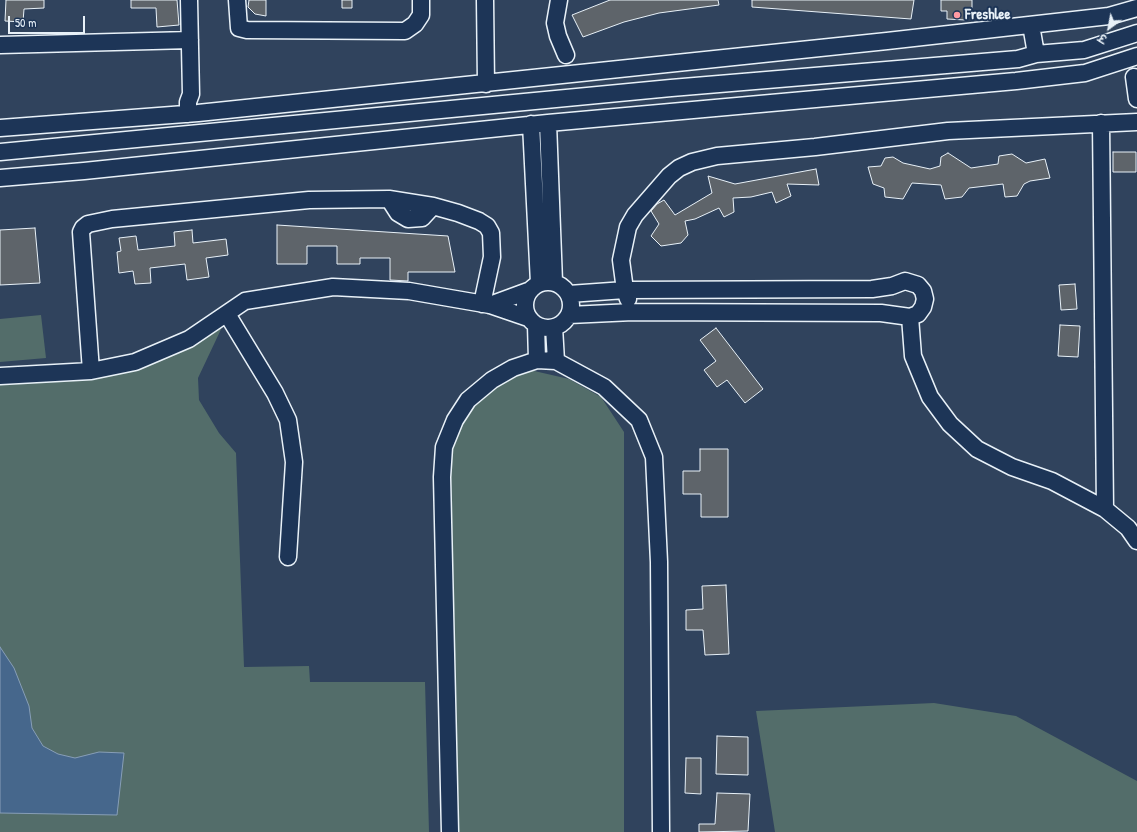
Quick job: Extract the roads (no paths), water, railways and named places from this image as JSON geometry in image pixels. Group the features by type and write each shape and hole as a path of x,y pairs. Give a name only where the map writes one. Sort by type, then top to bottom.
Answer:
{"street":[{"path":"189,0 191,94 197,102 193,113"},
{"path":"237,0 239,28 247,30 405,31 415,24 421,14 421,0"},
{"path":"485,0 486,84"},
{"path":"560,1 555,23 558,36 566,55 571,56 575,60 570,75"},
{"path":"0,128 193,113 486,84 1032,25 1109,16 1137,8"},
{"path":"1032,25 1036,54"},
{"path":"0,152 671,88 1018,59 1036,54 1084,50 1137,33"},
{"path":"0,45 190,40"},
{"path":"0,178 84,171 530,124 1016,81 1084,73 1137,56"},
{"path":"1134,77 1137,99"},
{"path":"633,312 625,290 621,260 628,227 635,215 669,176 679,168 692,162 717,156 815,148 948,132 1137,122"},
{"path":"538,360 532,321 524,304 540,285 551,196 548,123"},
{"path":"530,124 540,285"},
{"path":"1101,124 1106,509"},
{"path":"534,196 551,196"},
{"path":"91,371 81,232 88,224 100,221 139,216 153,225 192,222 199,211 309,200 320,211 358,209 365,198 389,199 398,213 408,220 422,218 433,206 479,221 487,226 491,233 492,257 486,304"},
{"path":"569,294 625,290 872,289 892,286 905,281 918,284 923,291 925,299 923,307 918,314 910,317 881,313 633,312 569,315"},
{"path":"0,376 91,371 135,362 155,355 189,339 245,301 333,287 409,291 486,304 548,328 554,327 565,320 569,315 571,308 569,294 565,289 540,285 486,304"},
{"path":"227,314 275,393 288,420 294,462 288,557"},
{"path":"910,317 913,356 930,397 950,424 977,449 1012,467 1052,481 1106,509 1128,528 1137,541"},
{"path":"554,327 556,361"},
{"path":"450,832 442,477 444,447 455,420 468,400 492,380 513,368 538,360 556,361 604,387 639,420 654,457 659,562 661,832"}],"water":[{"path":"0,647 14,668 29,706 32,728 43,746 58,754 75,758 99,752 124,753 117,815 0,813"}],"place":[{"name":"Freshlee","path":"957,15"}]}
